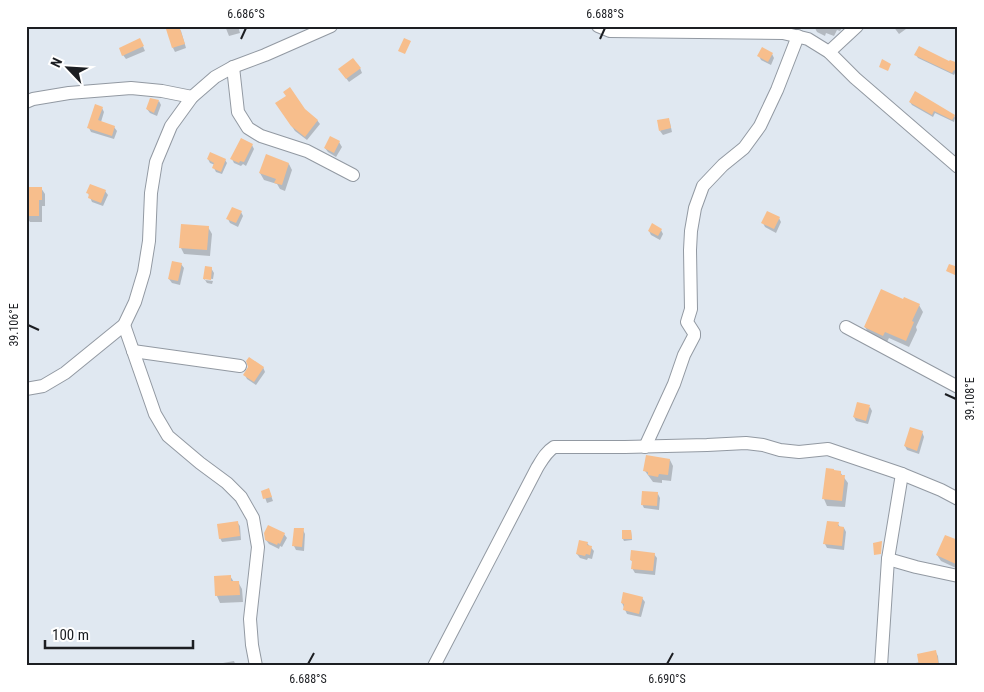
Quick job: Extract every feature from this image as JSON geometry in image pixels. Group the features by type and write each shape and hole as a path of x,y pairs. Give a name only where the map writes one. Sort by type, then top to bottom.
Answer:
{"street":[{"path":"26,389 43,386 65,373 124,325 135,302 144,272 149,241 151,193 156,162 171,126 192,97 215,77 233,67 332,26"},
{"path":"598,26 610,31 729,30 798,33 829,52 855,78 958,167"},
{"path":"829,52 857,26"},
{"path":"645,447 674,384 684,354 694,336 687,322 691,309 691,231 695,208 703,186 723,165 744,148 760,126 777,90 798,33"},
{"path":"233,67 238,112 248,128 261,136 307,151 353,175"},
{"path":"26,102 33,99 69,93 131,88 162,91 192,97"},
{"path":"124,325 156,414 168,436 241,496 253,518 258,547 250,619 256,666"},
{"path":"846,327 958,387"},
{"path":"133,350 240,366"},
{"path":"434,666 537,468 552,448 566,446 645,447 746,443 799,452 828,449 902,474 958,499"},
{"path":"881,666 888,559 902,474"},
{"path":"888,559 958,576"}],"building":[{"path":"179,26 185,44 172,48 166,29"},
{"path":"140,38 144,46 122,56 119,48"},
{"path":"404,38 411,41 405,54 398,51"},
{"path":"919,46 949,61 958,63 956,71 954,70 952,73 914,55"},
{"path":"762,47 773,53 768,62 757,56"},
{"path":"353,58 361,68 346,79 338,69"},
{"path":"882,59 891,64 888,71 879,67"},
{"path":"290,87 305,109 318,120 305,137 291,126 275,103 286,96 283,92"},
{"path":"915,91 955,115 952,120 934,111 932,115 909,102"},
{"path":"150,98 159,100 154,113 146,109"},
{"path":"95,104 103,107 98,120 115,126 112,136 87,128"},
{"path":"669,118 671,128 659,131 657,120"},
{"path":"330,136 340,141 334,153 324,148"},
{"path":"241,138 253,144 244,162 240,161 239,163 230,159"},
{"path":"210,152 226,159 221,172 212,168 214,163 207,159"},
{"path":"266,154 289,163 282,185 274,183 276,179 259,173"},
{"path":"90,184 106,190 101,203 88,198 89,194 86,193"},
{"path":"26,187 42,187 42,200 39,200 39,216 26,216"},
{"path":"232,207 242,211 236,223 226,219"},
{"path":"767,211 780,217 774,229 761,223"},
{"path":"652,223 662,229 658,236 648,231"},
{"path":"181,224 209,226 207,250 179,248"},
{"path":"172,261 182,263 178,281 168,279"},
{"path":"949,264 958,267 955,275 946,271"},
{"path":"205,266 212,267 211,280 203,279"},
{"path":"881,289 920,304 906,341 885,332 883,336 864,327"},
{"path":"249,357 264,367 254,382 243,375 248,367 246,361"},
{"path":"857,402 870,405 866,421 853,417"},
{"path":"910,427 923,431 917,451 904,446"},
{"path":"646,455 670,459 668,475 659,474 658,477 648,475 648,472 643,471"},
{"path":"826,468 841,471 841,475 845,475 842,501 822,499"},
{"path":"269,488 272,497 263,499 261,491"},
{"path":"642,491 658,492 657,506 641,505"},
{"path":"238,521 240,536 219,539 217,524"},
{"path":"827,521 839,522 838,526 844,527 842,546 823,544"},
{"path":"268,525 285,533 280,544 278,543 277,545 265,540 264,533"},
{"path":"294,528 304,528 302,547 292,546"},
{"path":"622,530 631,530 632,539 622,539"},
{"path":"945,535 958,540 958,565 936,555"},
{"path":"579,540 588,542 587,545 592,546 590,555 576,554"},
{"path":"882,541 881,554 874,555 873,543"},
{"path":"631,550 655,553 653,571 631,569"},
{"path":"231,575 231,581 239,581 240,595 215,596 214,576"},
{"path":"623,592 643,597 639,614 623,610 624,604 621,603"},
{"path":"936,650 939,666 919,666 917,654"}]}
